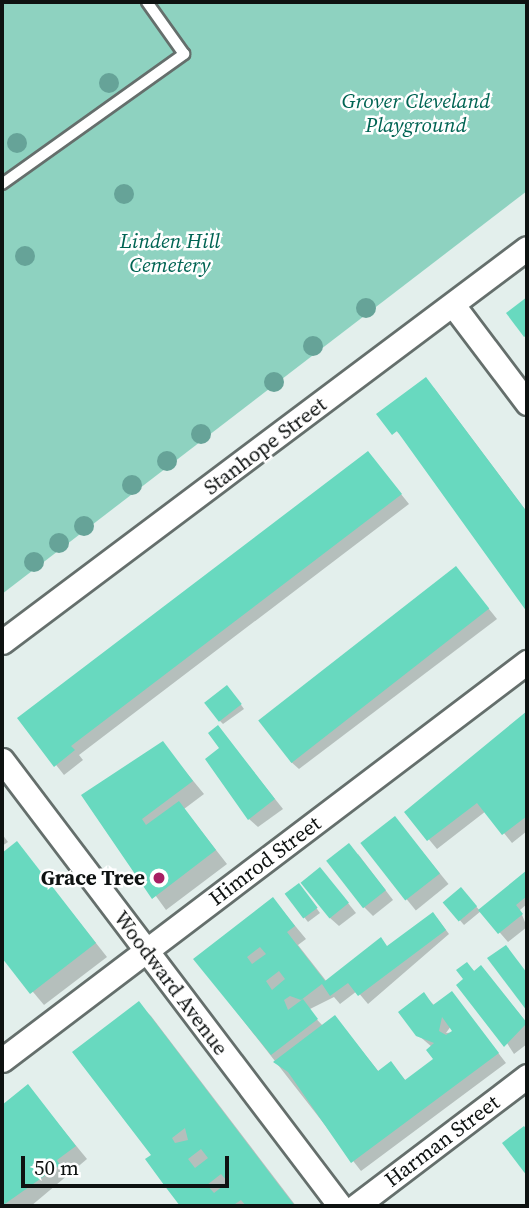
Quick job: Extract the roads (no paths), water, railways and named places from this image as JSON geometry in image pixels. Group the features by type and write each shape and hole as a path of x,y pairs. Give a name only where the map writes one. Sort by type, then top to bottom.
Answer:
{"street":[{"name":"Stanhope Street","path":"2,642 527,248"},
{"path":"453,305 527,404"},
{"name":"Himrod Street","path":"2,1060 527,662"},
{"name":"Woodward Avenue","path":"2,760 340,1206"},
{"name":"Harman Street","path":"356,1206 527,1076"}],"lane":[{"path":"2,184 184,54 147,2"}],"place":[{"name":"Grace Tree","path":"159,878"}],"park label":[{"name":"Grover Cleveland Playground","path":"416,113"},
{"name":"Linden Hill Cemetery","path":"170,253"}]}
